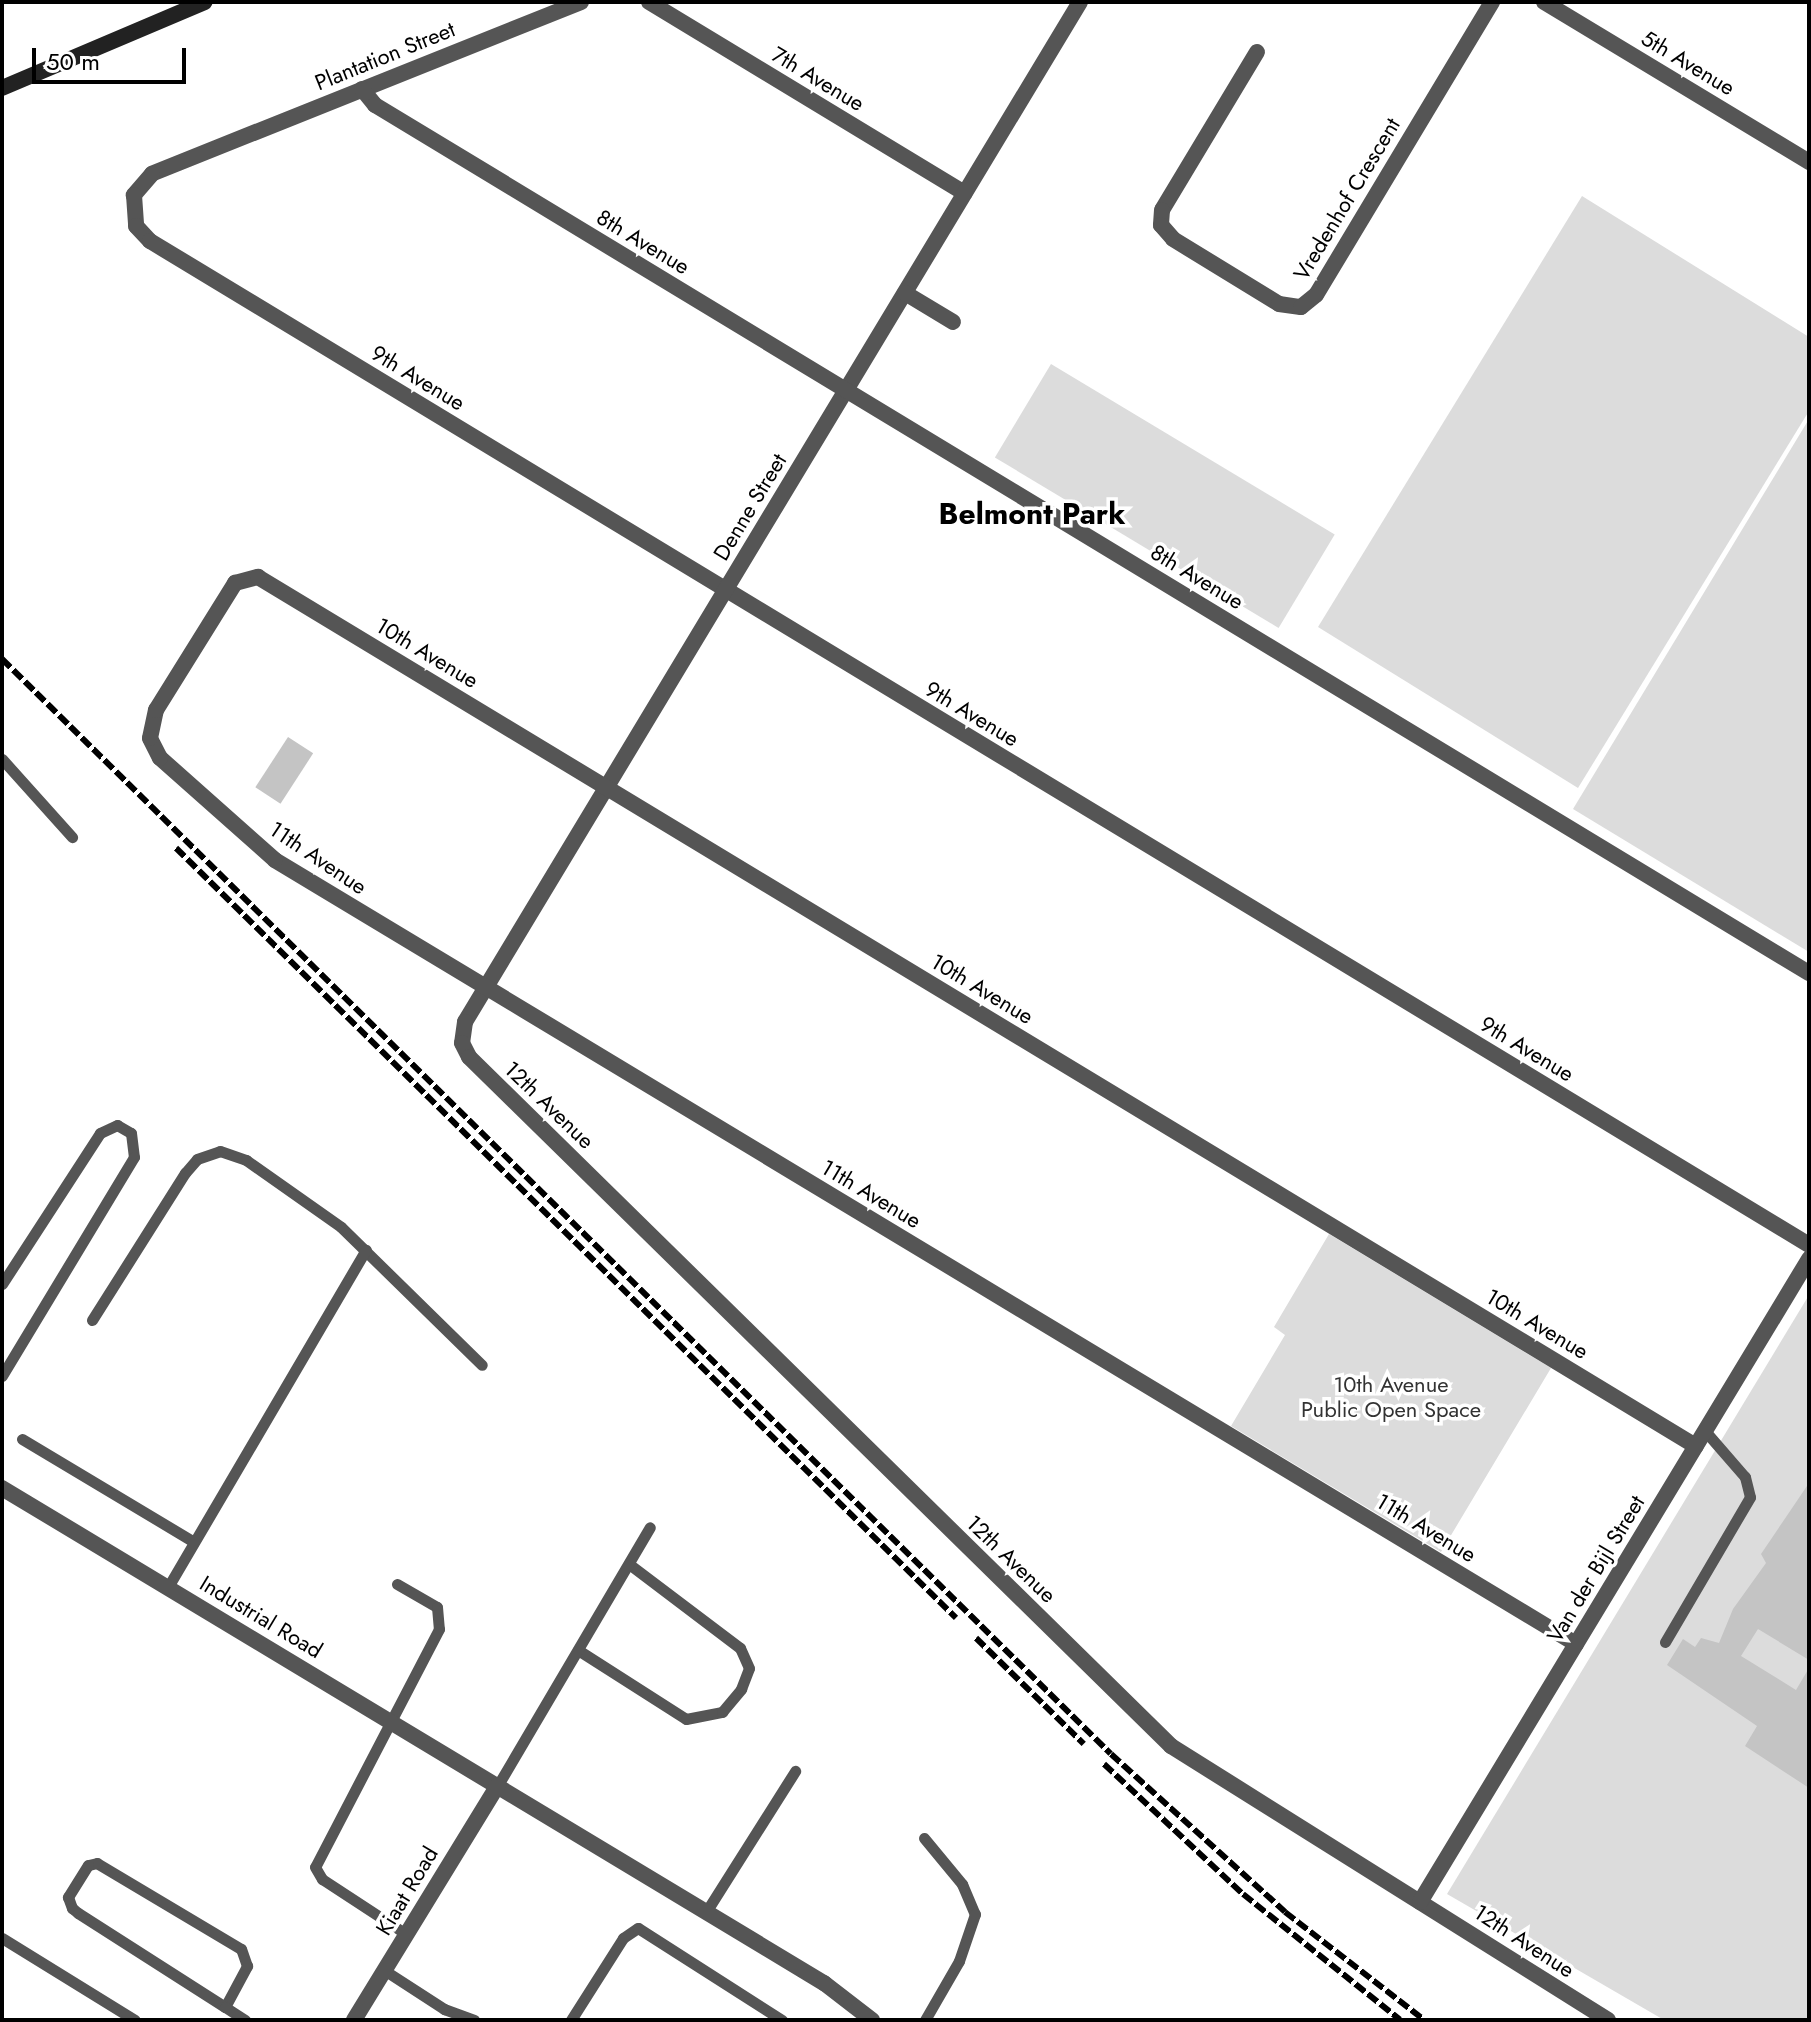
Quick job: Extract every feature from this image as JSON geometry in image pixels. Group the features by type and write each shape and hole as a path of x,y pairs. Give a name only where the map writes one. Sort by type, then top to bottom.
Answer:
{"street":[{"path":"2,88 205,2"},
{"name":"Plantation Street","path":"132,205 152,174 581,2"},
{"name":"7th Avenue","path":"649,2 965,193"},
{"name":"Denne Street","path":"461,1036 486,988 1080,2"},
{"name":"Vredenhof Crescent","path":"1257,52 1162,210 1161,225 1173,239 1279,304 1301,307 1316,295 1492,2"},
{"name":"5th Avenue","path":"1544,2 1809,162"},
{"name":"8th Avenue","path":"362,89 375,105 1809,973"},
{"name":"9th Avenue","path":"132,205 136,226 150,241 1809,1245"},
{"path":"905,293 953,322"},
{"name":"11th Avenue","path":"243,577 152,719 150,738 160,758 275,860 1576,1644"},
{"name":"10th Avenue","path":"243,577 258,577 1700,1438"},
{"name":"12th Avenue","path":"461,1036 469,1057 1157,1734 1608,2020"},
{"name":"Van der Bijl Street","path":"1420,1902 1809,1259"},
{"name":"Industrial Road","path":"2,1488 706,1912 872,2020"},
{"name":"Kiaat Road","path":"354,2020 498,1785"}],"lane":[{"path":"2,759 72,837"},
{"path":"2,1284 100,1133 117,1125 131,1133 134,1157 2,1376"},
{"path":"92,1320 185,1173 206,1154 220,1151 246,1160 366,1250 482,1365"},
{"path":"168,1587 366,1250"},
{"path":"1665,1642 1750,1497 1745,1477 1700,1438"},
{"path":"22,1439 194,1542"},
{"path":"498,1785 650,1527"},
{"path":"578,1650 686,1719 722,1712 741,1689 749,1668 740,1648 629,1564"},
{"path":"397,1584 437,1607 440,1622 315,1867 322,1879 406,1934"},
{"path":"706,1912 795,1771"},
{"path":"924,1838 962,1884 975,1914 959,1961 925,2020"},
{"path":"225,2007 247,1966 241,1949 102,1865 88,1865 68,1897 72,1908 245,2020"},
{"path":"571,2020 623,1938 638,1928 782,2020"},
{"path":"2,1938 135,2020"},
{"path":"384,1970 444,2009 474,2020"}],"green space":[{"path":"1582,196 1809,337 1809,411 1578,788 1318,627"},
{"path":"1051,364 1335,534 1279,628 995,457"},
{"path":"1809,419 1809,952 1573,809"},
{"name":"10th Avenue Public Open Space","path":"1329,1234 1551,1368 1441,1552 1231,1426 1285,1335 1274,1327"},
{"path":"1809,1295 1809,2020 1664,2020 1447,1894"}],"building":[{"path":"288,737 313,753 280,804 255,787"},
{"path":"1809,1483 1809,1660 1758,1629 1741,1656 1796,1690 1809,1668 1809,1788 1745,1746 1757,1726 1667,1665 1683,1639 1695,1647 1701,1638 1719,1643 1733,1609 1766,1563 1761,1554"}],"railway":[{"path":"2,659 1111,1754 1285,1912 1424,2020"},
{"path":"176,848 956,1618"},
{"path":"976,1638 1084,1744"},
{"path":"1104,1764 1243,1894 1400,2020"}],"district":[{"name":"Belmont Park","path":"1032,514"}]}
